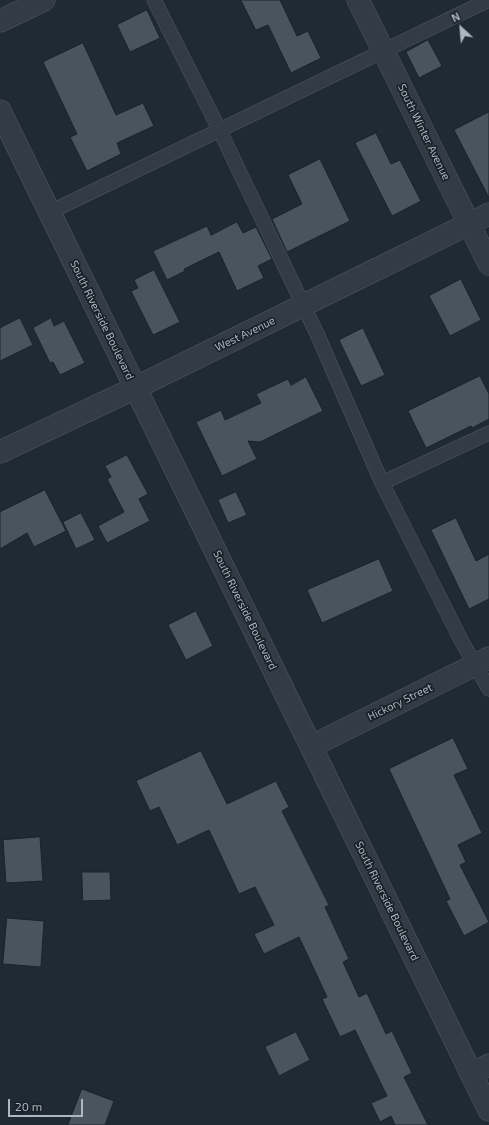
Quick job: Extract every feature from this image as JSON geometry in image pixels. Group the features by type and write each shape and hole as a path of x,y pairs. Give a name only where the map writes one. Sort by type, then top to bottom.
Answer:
{"street":[{"path":"0,21 44,0"},
{"name":"South Winter Avenue","path":"358,0 489,264"},
{"name":"South Riverside Boulevard","path":"0,111 312,746 480,1070 489,1110"},
{"name":"West Avenue","path":"0,452 135,388 489,214"},
{"name":"Hickory Street","path":"312,746 482,661"}],"lane":[{"path":"154,0 220,131 318,336 382,483 462,642 482,661 489,689"},
{"path":"50,212 489,0"},
{"path":"382,483 489,433"}],"building":[{"path":"241,0 280,0 297,36 308,31 321,58 291,73 268,25 256,30"},
{"path":"147,10 160,38 130,52 117,25"},
{"path":"428,40 442,66 419,78 406,52"},
{"path":"83,43 116,115 143,103 154,126 117,143 121,154 87,171 70,137 77,134 43,62"},
{"path":"489,112 489,198 454,130"},
{"path":"376,133 391,164 400,160 421,201 392,216 355,143"},
{"path":"320,159 350,221 287,252 272,219 302,204 288,175"},
{"path":"237,222 243,233 256,227 272,259 258,266 264,278 237,291 219,252 184,269 185,271 167,280 153,251 207,226 211,235"},
{"path":"154,270 180,322 153,335 131,291 138,288 134,280"},
{"path":"461,279 481,320 450,336 429,296"},
{"path":"20,318 33,345 0,361 0,328"},
{"path":"51,318 54,326 64,321 85,363 60,375 53,362 50,363 33,328"},
{"path":"363,328 385,375 361,386 339,340"},
{"path":"480,376 489,394 489,419 426,448 408,411"},
{"path":"306,377 323,411 260,442 248,441 257,459 222,476 196,422 221,410 225,420 261,403 256,394 288,379 291,385"},
{"path":"127,455 148,494 139,499 150,521 107,543 98,526 124,512 107,479 111,477 105,466"},
{"path":"45,490 66,531 34,547 27,533 0,549 0,512"},
{"path":"236,492 247,515 228,523 218,500"},
{"path":"81,513 95,540 76,549 63,522"},
{"path":"456,518 476,561 489,554 489,599 469,609 431,530"},
{"path":"379,559 393,591 322,623 307,590"},
{"path":"196,611 213,646 186,660 168,625"},
{"path":"453,738 468,769 454,775 482,833 458,845 466,862 460,865 489,922 464,936 446,901 450,899 389,769"},
{"path":"201,751 227,804 276,781 289,807 282,811 329,905 325,907 349,959 343,962 359,997 367,993 386,1034 392,1031 412,1073 404,1077 428,1125 395,1125 391,1116 380,1122 371,1103 387,1096 355,1030 340,1037 322,999 327,997 299,937 264,954 254,934 274,925 255,887 239,894 209,830 177,845 159,807 150,811 136,781"},
{"path":"40,837 43,881 6,883 3,840"},
{"path":"82,872 110,872 111,900 83,901"},
{"path":"7,918 44,921 41,967 3,964"},
{"path":"296,1032 310,1060 279,1076 265,1047"},
{"path":"82,1089 114,1101 105,1125 68,1125"}]}
